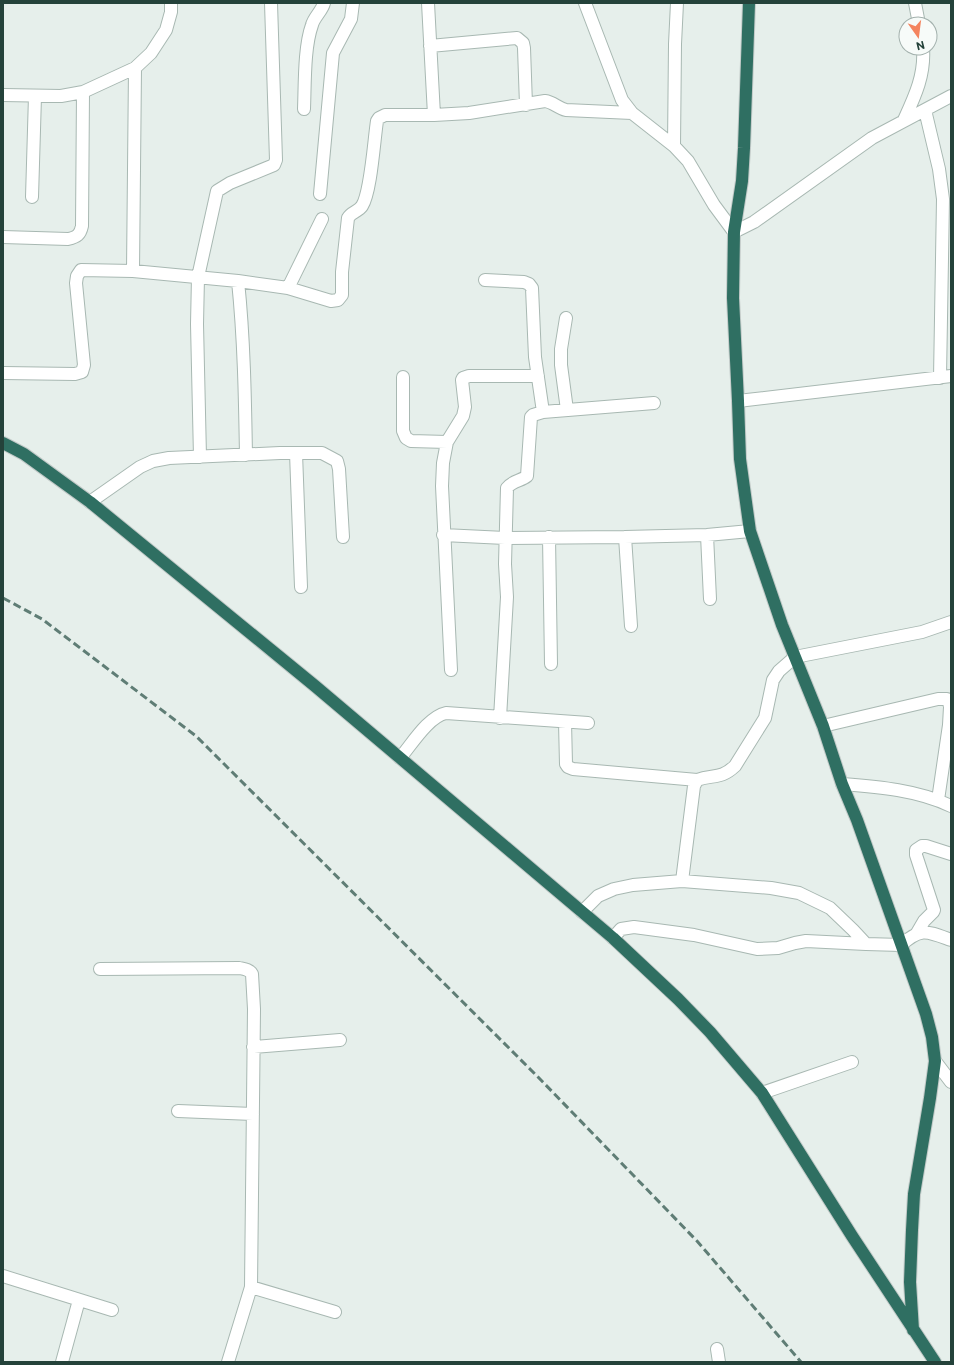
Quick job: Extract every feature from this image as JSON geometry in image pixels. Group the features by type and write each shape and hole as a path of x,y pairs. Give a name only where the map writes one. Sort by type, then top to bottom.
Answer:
{"highway":[{"path":"749,3 742,181 734,232 733,298 740,459 750,531 775,605 823,726 842,784 857,820 926,1014 932,1037 934,1061 930,1098 914,1194 910,1282 913,1330"},
{"path":"3,443 24,454 90,502 315,686 582,912 678,998 710,1032 762,1093 935,1362"}],"street":[{"path":"3,95 61,96 83,92 135,68 151,53 166,30 171,12 171,3"},
{"path":"200,457 197,324 198,277 217,191 230,183 274,165 276,160 271,3"},
{"path":"304,109 307,43 312,23 323,8 324,3"},
{"path":"320,194 334,53 351,18 353,3"},
{"path":"428,3 434,115"},
{"path":"585,3 622,100 632,113 674,146 688,161 714,205 734,232 754,222 872,138 951,96"},
{"path":"674,146 677,3"},
{"path":"915,3 917,16"},
{"path":"430,46 517,38 523,43 524,48 526,105"},
{"path":"904,120 922,76 924,56"},
{"path":"133,271 135,68"},
{"path":"3,237 68,239 76,237 81,233 83,92"},
{"path":"32,198 35,96"},
{"path":"3,373 75,374 82,372 84,365 77,276 81,270 133,271 238,281 288,288 331,301 335,301 340,298 342,295 342,272 348,218 362,206 366,195 377,121 385,115 469,113 545,101 551,102 566,110 632,113"},
{"path":"738,401 946,377 943,199 939,169 924,110"},
{"path":"288,288 322,219"},
{"path":"485,280 524,282 529,284 532,288 535,356 543,412"},
{"path":"238,281 242,317 245,372 246,455"},
{"path":"566,318 561,349 561,365 566,410"},
{"path":"451,670 442,486 443,463 447,442 463,416 465,407 461,384 463,378 469,376 538,376"},
{"path":"404,377 403,431 406,438 411,441 447,442"},
{"path":"500,718 507,596 505,574 505,538 507,488 511,483 524,479 527,476 529,421 534,415 543,412 654,403"},
{"path":"296,453 301,588"},
{"path":"90,502 140,467 153,461 169,458 322,453 336,461 339,469 344,537"},
{"path":"444,535 505,538 549,536 625,537 707,535 750,531"},
{"path":"707,535 710,598"},
{"path":"549,536 551,664"},
{"path":"625,537 631,626"},
{"path":"565,722 566,764 568,767 573,769 697,780 722,776 728,773 735,766 765,718 773,680 779,671 795,657 922,632 951,622"},
{"path":"823,726 938,699 947,699 950,707 949,724 938,800"},
{"path":"400,758 430,722 440,714 452,712 500,718 588,723"},
{"path":"682,881 694,786 697,780"},
{"path":"842,784 891,789 938,800 951,806"},
{"path":"917,933 924,921 934,910 916,855 916,850 922,846 926,846 951,854"},
{"path":"582,912 598,896 614,889 633,884 682,881 771,888 799,893 830,908 866,944"},
{"path":"612,938 621,929 634,927 694,935 757,949 778,948 806,941 901,945 912,935 928,932 951,940"},
{"path":"100,969 239,968 250,971 252,979 254,1047 251,1287 228,1362"},
{"path":"254,1047 340,1040"},
{"path":"934,1061 947,1071 951,1082"},
{"path":"762,1093 852,1062"},
{"path":"178,1112 253,1114"},
{"path":"3,1276 112,1310"},
{"path":"251,1287 335,1312"},
{"path":"62,1362 79,1300"},
{"path":"717,1349 719,1362"}],"railway":[{"path":"3,598 42,619 196,736 537,1076 697,1241 801,1362"}]}
